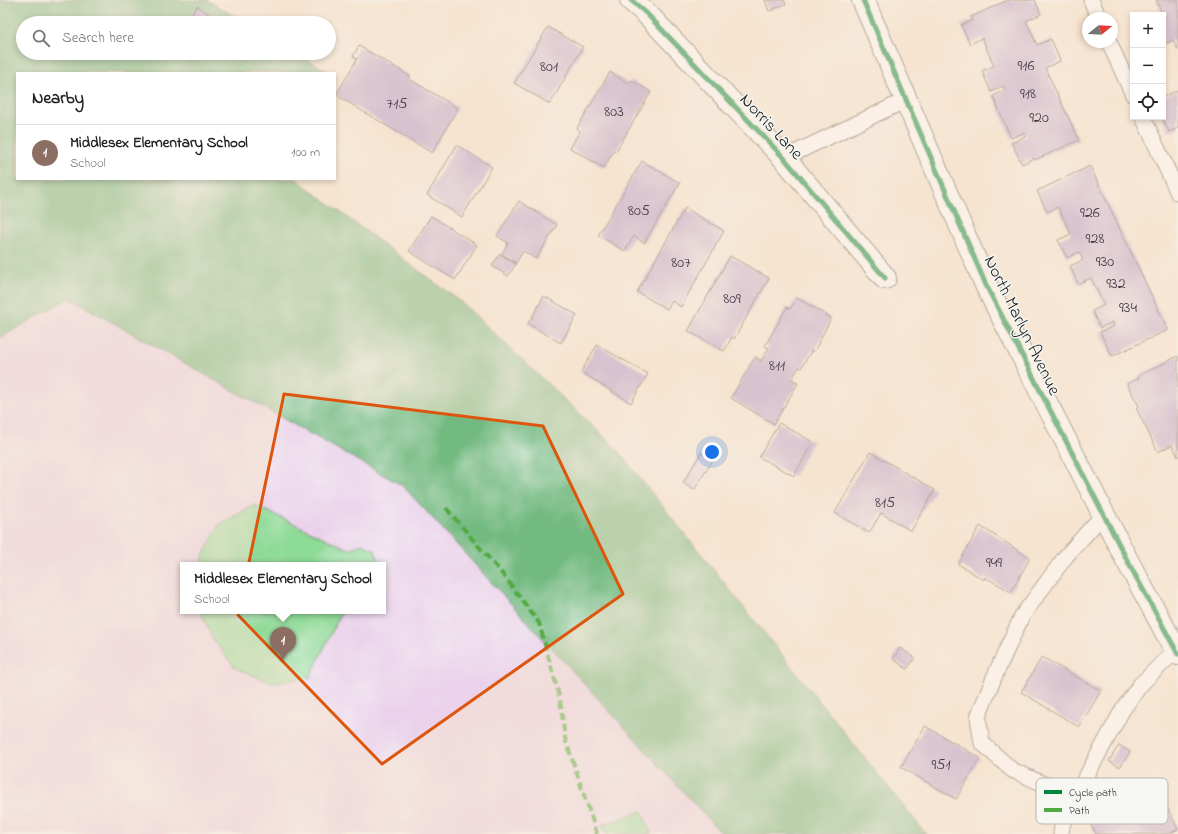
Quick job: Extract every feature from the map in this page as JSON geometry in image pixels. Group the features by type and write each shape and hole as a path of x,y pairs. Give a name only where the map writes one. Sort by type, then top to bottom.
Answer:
{"street":[{"name":"Norris Lane","path":"631,0 646,13 784,158 884,278"},
{"name":"North Marlyn Avenue","path":"863,0 986,285 1103,515 1177,652"}],"lane":[{"path":"1091,0 1096,12"},
{"path":"1112,48 1130,88"},
{"path":"784,158 906,100"},
{"path":"1144,120 1178,193"},
{"path":"1036,781 1012,770 982,743 978,717 1022,616 1066,556 1103,515"},
{"path":"1086,778 1123,709 1141,684 1177,652"},
{"path":"1061,834 1063,824"}],"highlighted area":[{"path":"284,394 543,426 623,594 382,764 238,615"}],"shaded area":[{"path":"69,297 403,486 729,834 0,834 0,338"}],"green space":[{"path":"0,0 207,0 234,16 16,16 16,60 308,60 329,72 16,72 16,180 297,180 462,303 615,447 926,834 722,834 403,486 69,298 0,338"},
{"path":"254,505 348,549 362,544 375,550 379,562 202,562 203,556 219,525"},
{"path":"201,614 341,614 310,677 272,683 235,668 213,639"},
{"path":"642,811 651,834 606,834 602,825"}],"building":[{"path":"765,0 784,0 786,4 769,11"},
{"path":"1008,0 1035,0 1041,14 1026,21 1037,45 1051,39 1060,61 1045,68 1079,140 1035,160 1034,158 1022,164 1012,143 1026,136 1024,133 1011,138 993,96 1005,90 1003,86 991,92 982,71 994,66 982,38 970,44 961,25 973,20 971,17"},
{"path":"1156,0 1178,0 1178,50 1173,40 1166,44 1166,12 1161,12"},
{"path":"197,6 210,15 209,16 191,16"},
{"path":"548,27 583,47 550,104 514,83"},
{"path":"359,46 410,76 409,79 458,108 432,153 336,95 357,59 353,56"},
{"path":"610,72 629,84 631,80 651,92 616,151 614,150 604,168 570,148 580,131 577,128"},
{"path":"1178,90 1178,128 1169,132 1163,120 1166,120 1166,96"},
{"path":"457,145 492,167 462,217 427,195"},
{"path":"642,161 680,183 644,243 634,236 625,251 598,235"},
{"path":"1090,166 1168,330 1112,356 1100,332 1114,326 1113,322 1100,328 1092,311 1104,305 1091,278 1078,284 1070,266 1083,260 1079,252 1067,258 1058,240 1071,234 1058,207 1047,212 1037,191"},
{"path":"519,201 557,225 536,259 523,251 516,263 502,254 508,243 497,236"},
{"path":"685,208 724,231 681,307 672,301 667,309 637,292"},
{"path":"431,216 477,245 455,280 409,251"},
{"path":"500,254 516,264 508,276 492,266"},
{"path":"730,256 769,278 734,339 732,337 724,351 688,331"},
{"path":"544,296 577,315 561,343 528,324"},
{"path":"797,298 831,318 814,352 812,350 792,379 798,383 774,424 731,398 755,357 761,361 769,348 765,346 787,307 790,309"},
{"path":"597,345 648,374 631,403 581,372"},
{"path":"1178,356 1178,457 1172,445 1158,452 1136,408 1139,406 1127,384 1139,378 1138,376"},
{"path":"779,423 813,442 794,476 759,457"},
{"path":"870,452 935,490 911,531 881,513 869,533 835,513"},
{"path":"701,453 713,460 694,490 683,483"},
{"path":"980,526 1030,558 1011,592 985,577 984,580 958,564"},
{"path":"900,648 915,658 907,669 893,659"},
{"path":"1042,657 1101,691 1079,727 1021,692"},
{"path":"925,726 980,758 956,799 901,767"},
{"path":"1119,745 1130,752 1120,767 1109,761"},
{"path":"1168,809 1178,829 1169,834 1096,834 1091,825 1168,824"}],"marked path":[{"path":"446,508 505,577 539,623 560,699 565,738 597,834"}],"cycle path":[{"path":"631,0 646,13 784,158 885,278"},
{"path":"863,0 986,285 1128,562 1178,654"}],"place":[{"name":"Middlesex Elementary School","path":"283,660"}]}
